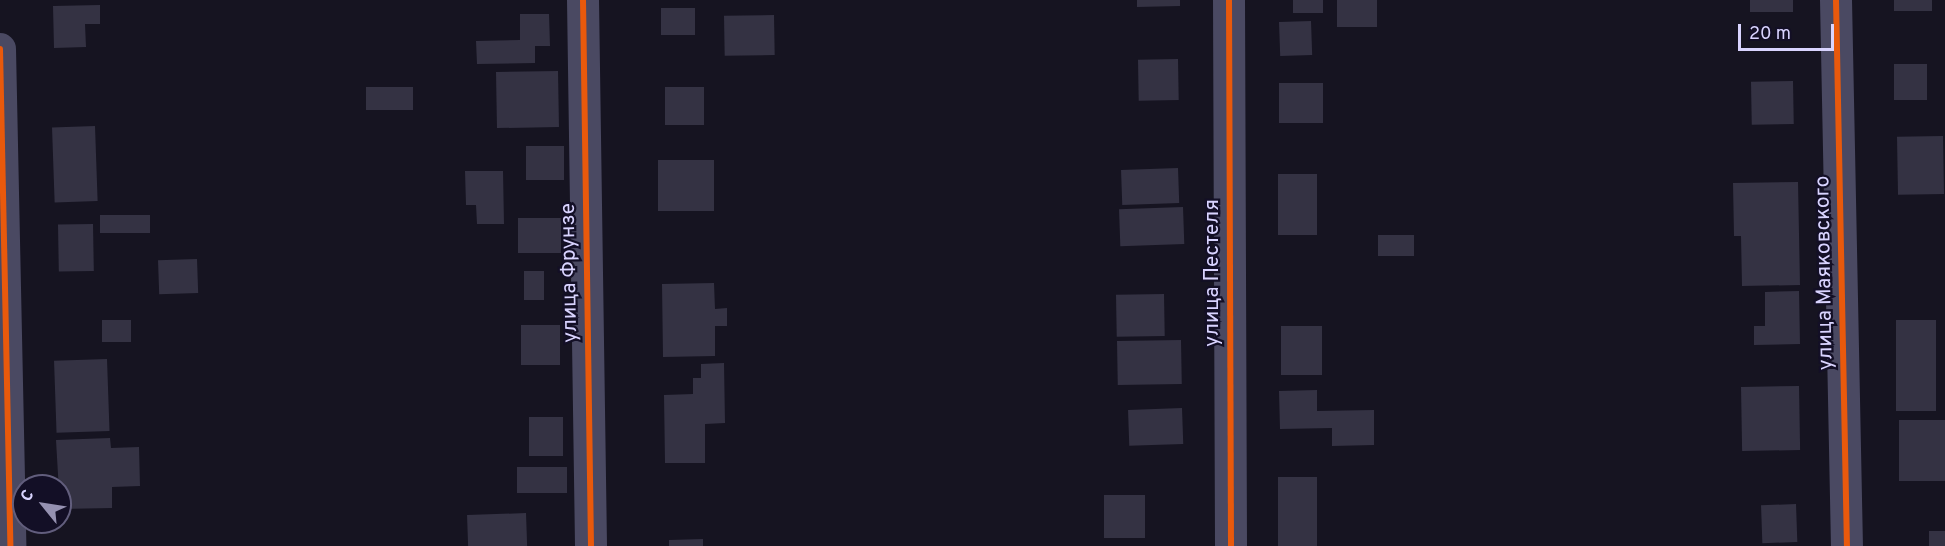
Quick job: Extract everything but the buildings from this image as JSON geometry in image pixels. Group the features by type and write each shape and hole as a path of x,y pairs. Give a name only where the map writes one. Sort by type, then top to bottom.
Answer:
{"street":[{"name":"улица Фрунзе","path":"583,0 591,546"},
{"name":"улица Пестеля","path":"1228,0 1231,546"},
{"name":"улица Маяковского","path":"1836,0 1847,546"},
{"path":"0,49 10,546"}],"cycle path":[{"path":"583,0 591,546"},
{"path":"1229,0 1231,546"},
{"path":"1836,0 1847,546"},
{"path":"0,49 10,546"}]}
